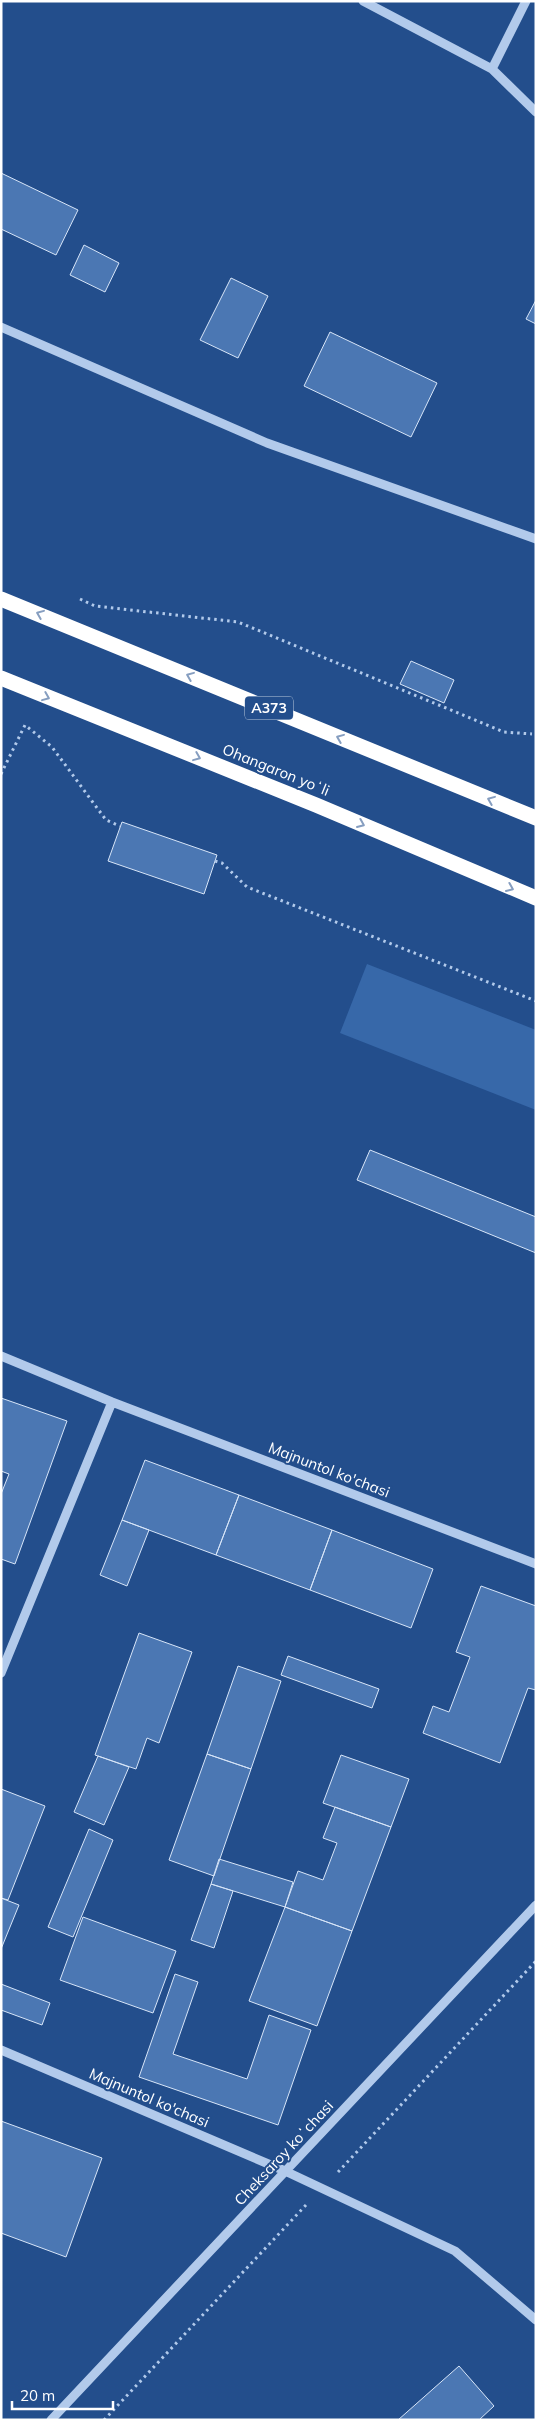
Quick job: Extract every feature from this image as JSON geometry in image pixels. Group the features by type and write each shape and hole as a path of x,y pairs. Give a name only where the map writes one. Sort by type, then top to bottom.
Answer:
{"highway":[{"name":"A373","path":"1,598 536,818"},
{"name":"Ohangaron yoʻli","path":"1,678 316,804 536,898"}],"street":[{"path":"363,1 492,69 536,112"},
{"path":"492,69 526,1"},
{"path":"1,327 267,443 536,539"},
{"name":"Majnuntol ko'chasi","path":"1,1356 112,1402 536,1564"},
{"path":"1,1673 112,1402"},
{"name":"Cheksaroy koʻchasi","path":"51,2420 536,1905"},
{"name":"Majnuntol ko'chasi","path":"1,2050 286,2171 455,2251 536,2320"}],"path":[{"path":"80,599 95,606 238,622 504,732 532,734"},
{"path":"1,774 25,725 52,747 106,820 120,826"},
{"path":"215,861 222,863 247,887 536,1002"}],"shaded area":[{"path":"367,964 536,1030 536,1110 340,1033"}],"building":[{"path":"1,173 78,210 56,255 1,229"},
{"path":"84,245 119,263 105,292 70,275"},
{"path":"231,278 268,296 238,358 200,340"},
{"path":"536,300 536,324 526,319"},
{"path":"330,332 437,383 411,437 304,386"},
{"path":"411,661 454,680 444,703 400,684"},
{"path":"122,822 217,855 204,894 108,861"},
{"path":"370,1150 536,1217 536,1253 357,1180"},
{"path":"1,1398 67,1421 15,1564 1,1559 1,1494 9,1474 1,1471"},
{"path":"145,1460 239,1495 216,1555 122,1520"},
{"path":"239,1495 332,1530 310,1590 216,1555"},
{"path":"122,1520 149,1530 127,1586 100,1575"},
{"path":"332,1530 433,1569 411,1628 310,1590"},
{"path":"481,1586 536,1606 536,1690 528,1688 500,1763 423,1733 433,1706 449,1712 470,1657 456,1652"},
{"path":"139,1633 192,1652 159,1743 147,1738 136,1769 95,1755"},
{"path":"288,1656 379,1689 372,1708 281,1675"},
{"path":"238,1666 281,1681 251,1769 207,1754"},
{"path":"207,1754 251,1769 214,1876 169,1860"},
{"path":"341,1755 409,1779 391,1827 323,1803"},
{"path":"98,1756 129,1767 104,1825 74,1812"},
{"path":"1,1789 45,1806 8,1900 1,1898"},
{"path":"335,1807 391,1827 352,1931 285,1907 298,1871 323,1880 337,1843 323,1838"},
{"path":"89,1829 113,1840 73,1937 48,1927"},
{"path":"219,1859 293,1882 285,1907 211,1884"},
{"path":"211,1884 233,1891 214,1948 191,1940"},
{"path":"1,1898 19,1905 1,1949"},
{"path":"285,1907 352,1931 317,2026 249,2001"},
{"path":"83,1917 176,1951 153,2013 60,1980"},
{"path":"175,1974 198,1982 173,2054 247,2079 269,2015 311,2030 278,2125 139,2077"},
{"path":"1,1984 50,2003 42,2025 1,2010"},
{"path":"1,2121 102,2158 66,2257 1,2233"},
{"path":"459,2366 494,2406 479,2420 398,2420"}]}
